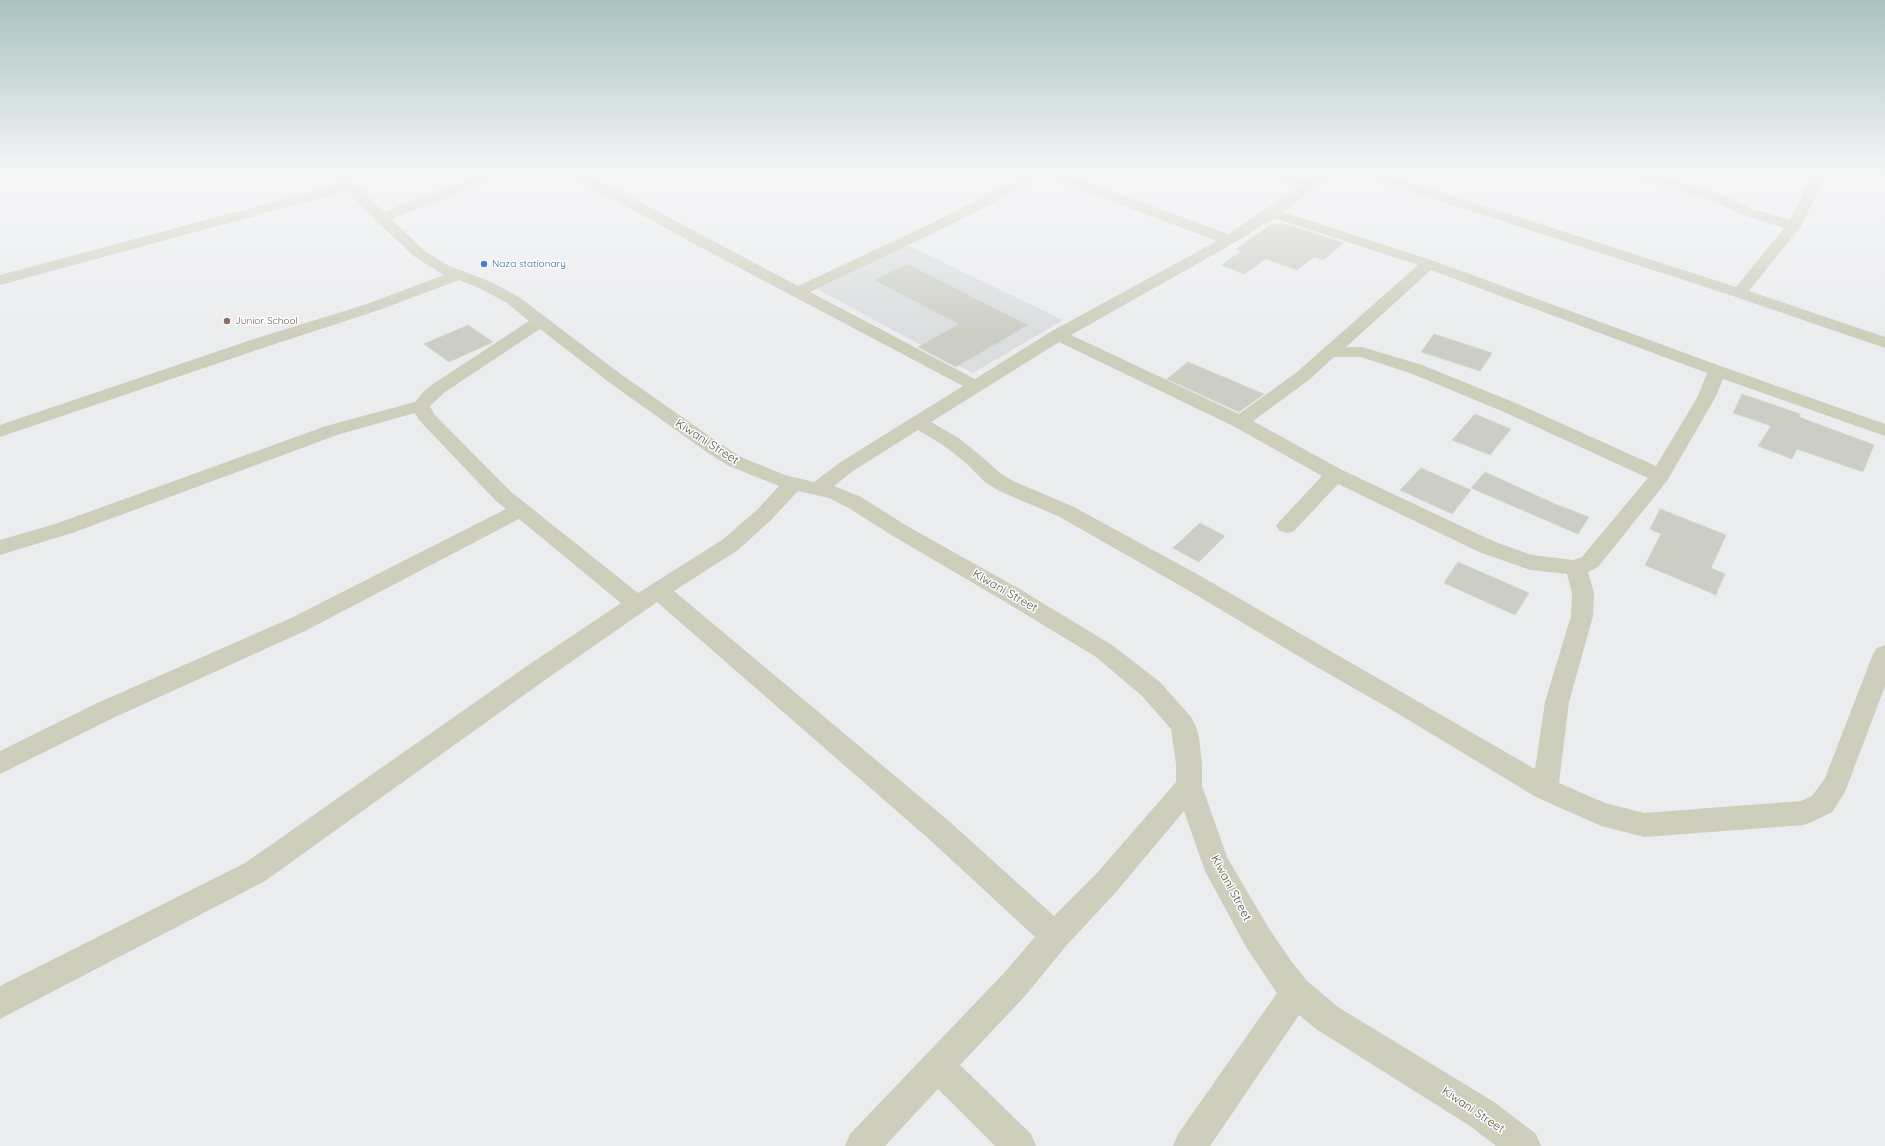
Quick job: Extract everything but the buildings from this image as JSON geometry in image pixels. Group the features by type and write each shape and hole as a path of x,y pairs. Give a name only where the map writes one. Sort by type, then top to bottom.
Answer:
{"street":[{"path":"0,280 181,227"},
{"name":"Kiwani Street","path":"391,227 420,254 458,275 502,293 616,379 736,462 758,472 835,493 854,502 900,531 1010,594 1104,651 1151,689 1182,724 1186,737 1189,764 1189,786 1215,862 1257,937 1280,972 1296,992 1327,1018 1482,1114 1524,1146"},
{"path":"675,227 976,386"},
{"path":"798,292 934,227"},
{"path":"1195,227 1229,240"},
{"path":"819,488 846,467 1058,335 1249,227"},
{"path":"1317,227 1429,264 1717,372 1885,430"},
{"path":"1536,227 1739,293 1885,343"},
{"path":"1739,293 1793,227"},
{"path":"1240,422 1303,376 1429,264"},
{"path":"0,431 380,305 458,275"},
{"path":"0,548 65,528 334,430 376,417 421,406 429,396 439,388 540,321"},
{"path":"1058,335 1240,422 1335,475 1487,547 1530,562 1576,568 1590,562 1660,476 1706,398 1717,372"},
{"path":"1329,352 1344,351 1374,355 1416,369 1511,408 1660,476"},
{"path":"421,406 426,416 475,468 520,510 648,597 940,831 1055,936"},
{"path":"918,422 950,441 973,459 993,478 1006,486 1079,518 1189,580 1323,660 1401,703 1545,789 1602,814 1644,825 1804,813 1822,804 1836,784 1885,654"},
{"path":"1287,526 1335,475"},
{"path":"0,1003 255,872 648,597 730,545 764,515 794,483"},
{"path":"0,763 104,711 298,625 520,510"},
{"path":"1545,789 1557,702 1582,616 1583,593 1576,568"},
{"path":"862,1146 939,1067 1014,985 1055,936 1107,882 1189,786"},
{"path":"1190,1146 1296,992"},
{"path":"939,1067 1019,1146"}],"shaded area":[{"path":"907,245 1063,320 973,373 817,289"}],"place":[{"name":"Naza stationary","path":"484,264"},
{"name":"Junior School","path":"227,321"}]}
